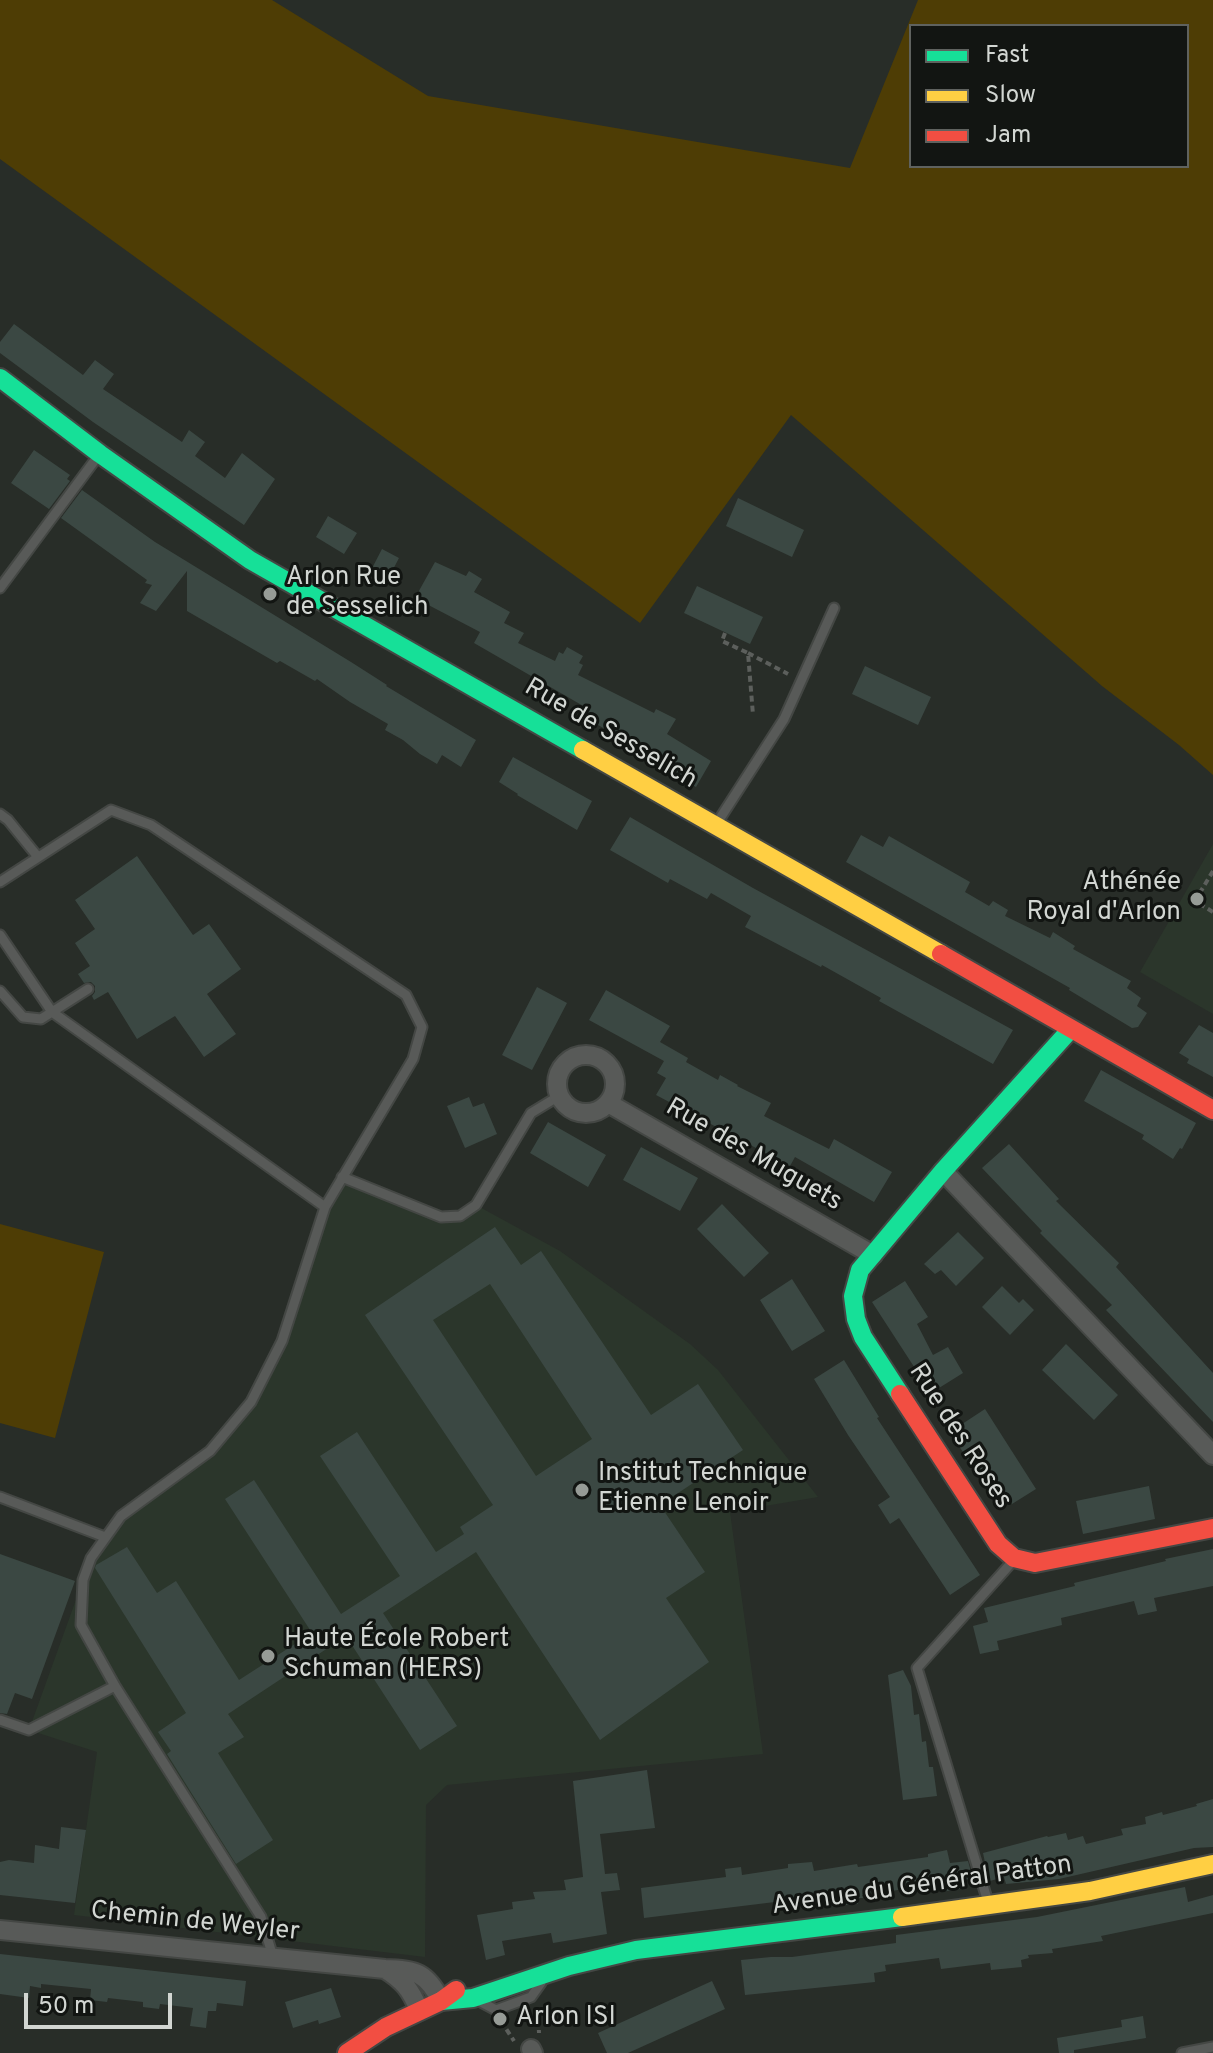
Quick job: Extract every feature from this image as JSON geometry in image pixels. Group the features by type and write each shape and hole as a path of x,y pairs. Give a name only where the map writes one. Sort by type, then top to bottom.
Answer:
{"street":[{"name":"Rue de Sesselich","path":"0,378 100,454 250,560 1213,1110"},
{"name":"Rue des Roses","path":"1015,1560 1005,1554 998,1544 863,1337 853,1313 854,1284 860,1270 943,1171 1070,1030"},
{"path":"585,1054 603,1060 610,1067 615,1085 613,1095 600,1109 591,1112 572,1110 559,1096 557,1077 567,1061 585,1054"},
{"name":"Rue des Muguets","path":"608,1103 873,1255"},
{"path":"943,1171 1213,1455"},
{"path":"1015,1560 1035,1563 1213,1528"},
{"name":"Avenue du Général Patton","path":"441,2001 473,1998 586,1948 636,1950 989,1906 1090,1891 1213,1864"},
{"name":"Chemin de Weyler","path":"0,1930 403,1969 420,1973 433,1985 441,2001"},
{"path":"385,1969 401,1978 419,2010"},
{"name":"Avenue du Général Patton","path":"347,2053 386,2027 441,2001 467,1981 489,1974"}],"lane":[{"path":"0,588 100,454"},
{"path":"716,825 784,719 834,608"},
{"path":"0,882 111,810 151,825 406,995 422,1027 413,1059 325,1207 282,1341 251,1402 210,1451 121,1516 91,1558 83,1580 81,1625 115,1686 261,1917 273,1957"},
{"path":"0,814 38,857"},
{"path":"0,935 52,1012 325,1207"},
{"path":"0,991 23,1017 41,1019 88,989"},
{"path":"342,1177 441,1217 460,1216 476,1205 531,1113 559,1096"},
{"path":"0,1497 105,1537"},
{"path":"989,1906 917,1668 1015,1560"},
{"path":"0,1720 29,1730 115,1686"},
{"path":"1182,2053 1213,2047"}],"path":[{"path":"725,633 722,641 789,674"},
{"path":"748,653 753,715"},
{"path":"1213,871 1195,901 1213,912"},
{"path":"532,2051 540,2045 537,2001 544,1964"}],"shaded area":[{"path":"0,0 272,0 428,96 850,168 918,0 1213,0 1213,775 1102,686 791,415 640,623 0,159"},
{"name":"Athénée Royal d'Arlon","path":"1213,844 1213,1014 1140,972"},
{"path":"342,1177 441,1217 460,1216 476,1205 560,1251 690,1344 718,1370 818,1497 730,1512 763,1754 447,1785 426,1805 425,1957 74,1915 97,1752 29,1730 91,1558 121,1516 210,1451 251,1402 282,1341 325,1207"},
{"path":"0,1224 104,1252 55,1438 0,1423"}],"building":[{"path":"14,324 83,375 95,360 114,374 103,389 182,442 189,430 205,442 195,456 225,478 242,453 275,479 244,525 93,422 0,353 0,342"},
{"path":"34,450 70,475 67,479 70,481 49,509 11,483"},
{"path":"82,490 155,542 476,740 461,767 442,755 437,764 385,730 388,724 317,679 315,681 280,661 277,663 187,611 187,571 156,611 140,603 152,585 145,583 147,580 61,518"},
{"path":"738,498 804,530 792,557 726,526"},
{"path":"328,516 357,533 344,554 316,537"},
{"path":"382,549 399,558 386,583 369,574"},
{"path":"435,562 466,576 469,571 482,579 474,592 510,612 504,623 524,633 518,643 555,661 559,652 563,654 567,647 583,656 578,675 654,713 656,709 676,719 667,734 711,761 696,787 676,776 678,773 670,767 581,715 585,707 474,643 480,632 415,598"},
{"path":"697,586 763,617 750,644 684,613"},
{"path":"865,666 931,697 918,725 852,694"},
{"path":"513,757 592,801 577,830 499,782"},
{"path":"630,817 1013,1030 993,1064 879,1001 881,998 822,965 745,927 751,916 711,893 707,899 670,879 668,883 610,850"},
{"path":"861,835 883,847 889,836 970,882 965,892 989,906 993,901 1008,910 1005,916 1050,938 1053,932 1075,946 1073,949 1131,981 1127,988 1141,998 1137,1006 1147,1013 1138,1027 1132,1028 1070,988 846,862"},
{"path":"137,856 193,935 209,924 241,969 207,994 236,1034 204,1057 175,1016 137,1039 108,992 94,1000 95,986 91,982 84,983 78,974 90,966 75,943 95,929 75,900"},
{"path":"537,987 567,1003 532,1070 502,1055"},
{"path":"606,990 670,1026 660,1042 688,1058 686,1062 718,1080 720,1075 771,1103 764,1116 829,1149 834,1139 892,1172 874,1202 795,1157 790,1166 656,1095 666,1078 657,1073 664,1061 589,1020"},
{"path":"1199,1025 1213,1033 1213,1077 1187,1063 1189,1059 1179,1053"},
{"path":"1101,1070 1196,1123 1173,1159 1142,1139 1144,1135 1084,1101"},
{"path":"469,1097 473,1107 484,1103 497,1134 465,1148 447,1106"},
{"path":"548,1122 606,1155 588,1187 530,1153"},
{"path":"1009,1144 1059,1199 1056,1201 1119,1263 1116,1267 1213,1373 1213,1422 1106,1310 1112,1305 1040,1233 1042,1231 982,1168"},
{"path":"641,1147 698,1178 680,1211 623,1180"},
{"path":"722,1204 769,1253 744,1277 697,1229"},
{"name":"Institut Technique Etienne Lenoir","path":"495,1227 521,1265 541,1251 651,1415 698,1384 743,1450 660,1505 705,1572 666,1598 709,1662 600,1740 476,1552 383,1613 457,1726 420,1750 346,1636 228,1714 244,1737 218,1753 273,1840 236,1864 167,1754 171,1751 158,1732 186,1713 95,1568 127,1547 157,1593 176,1581 239,1680 312,1633 225,1499 254,1480 341,1614 400,1576 320,1456 357,1432 436,1552 464,1534 460,1527 493,1505 365,1315","holes":["490,1284 592,1439 536,1476 433,1320"]},
{"path":"958,1232 984,1258 956,1286 941,1270 935,1274 924,1264"},
{"path":"792,1279 825,1331 792,1351 760,1300"},
{"path":"905,1281 928,1317 917,1324 933,1355 948,1347 963,1373 931,1393 872,1302"},
{"path":"1002,1286 1019,1303 1023,1299 1034,1310 1010,1335 982,1307"},
{"path":"1066,1344 1118,1395 1094,1420 1042,1370"},
{"path":"844,1360 877,1418 980,1575 950,1595 899,1518 890,1524 878,1505 890,1497 814,1379"},
{"path":"985,1409 1036,1489 1012,1504 1004,1492 993,1499 950,1432"},
{"path":"1149,1486 1155,1519 1083,1534 1076,1501"},
{"path":"1213,1549 1213,1586 1154,1598 1157,1611 1138,1615 1134,1601 1061,1618 1062,1625 997,1641 999,1650 980,1654 973,1626 988,1622 984,1608"},
{"path":"0,1554 75,1581 32,1699 15,1693 7,1714 0,1713"},
{"path":"903,1670 911,1686 914,1715 919,1714 922,1742 926,1741 937,1796 903,1800 888,1675"},
{"path":"647,1770 655,1828 600,1834 605,1874 617,1873 620,1890 601,1892 607,1934 553,1943 551,1933 502,1941 505,1955 486,1960 477,1915 513,1909 512,1902 535,1899 533,1892 566,1890 564,1880 583,1877 573,1781"},
{"path":"1213,1799 1213,1847 1194,1848 1059,1879 1006,1884 1004,1877 990,1881 988,1877 983,1853 1066,1833 1068,1840 1083,1836 1086,1844 1123,1835 1121,1829 1146,1824 1145,1817 1197,1806"},
{"path":"61,1827 86,1830 75,1903 0,1895 0,1862 34,1863 35,1845 59,1849"},
{"path":"947,1850 950,1863 968,1861 973,1879 959,1881 960,1889 941,1892 941,1884 862,1895 863,1898 857,1898 858,1904 825,1907 824,1896 644,1918 641,1888 726,1877 725,1869 741,1867 742,1875 788,1868 788,1864 812,1862 814,1871 928,1857 928,1854"},
{"path":"1185,1887 1188,1902 1213,1895 1213,1913 1101,1936 1103,1941 1052,1949 1053,1953 1028,1955 1029,1958 1021,1960 1022,1967 991,1970 990,1963 941,1969 939,1958 885,1965 886,1971 874,1973 875,1982 745,1995 741,1960 792,1957 896,1943 896,1935 1037,1917"},
{"path":"0,1954 246,1981 243,2006 217,2003 216,2011 208,2011 206,2028 190,2026 193,2008 160,2004 159,2009 143,2007 143,2002 108,1998 107,2002 90,2000 91,1989 41,1984 41,1988 30,1986 29,1998 0,1994"},
{"path":"712,1981 725,2009 628,2053 607,2053 598,2033"},
{"path":"331,1988 341,2017 293,2028 285,2002"},
{"path":"1143,2016 1146,2038 1074,2050 1074,2053 1059,2053 1057,2038 1122,2027 1121,2020"}],"traffic: fast":[{"path":"0,378 100,454 250,560 583,750"},
{"path":"900,1394 863,1337 856,1319 853,1296 860,1270 943,1171 1070,1030"},
{"path":"441,2001 473,1998 569,1966 636,1950 902,1917"}],"traffic: slow":[{"path":"583,750 941,954"},
{"path":"902,1917 1090,1891 1213,1864"}],"traffic: jam":[{"path":"941,954 1213,1110"},
{"path":"900,1394 998,1544 1014,1558 1035,1563 1213,1528"},
{"path":"347,2053 386,2027 441,2001 456,1990"}],"place":[{"name":"Arlon Rue de Sesselich","path":"270,594"},
{"name":"Athénée Royal d'Arlon","path":"1197,899"},
{"name":"Institut Technique Etienne Lenoir","path":"582,1490"},
{"name":"Haute École Robert Schuman (HERS)","path":"268,1656"},
{"name":"Arlon ISI","path":"500,2019"}]}
